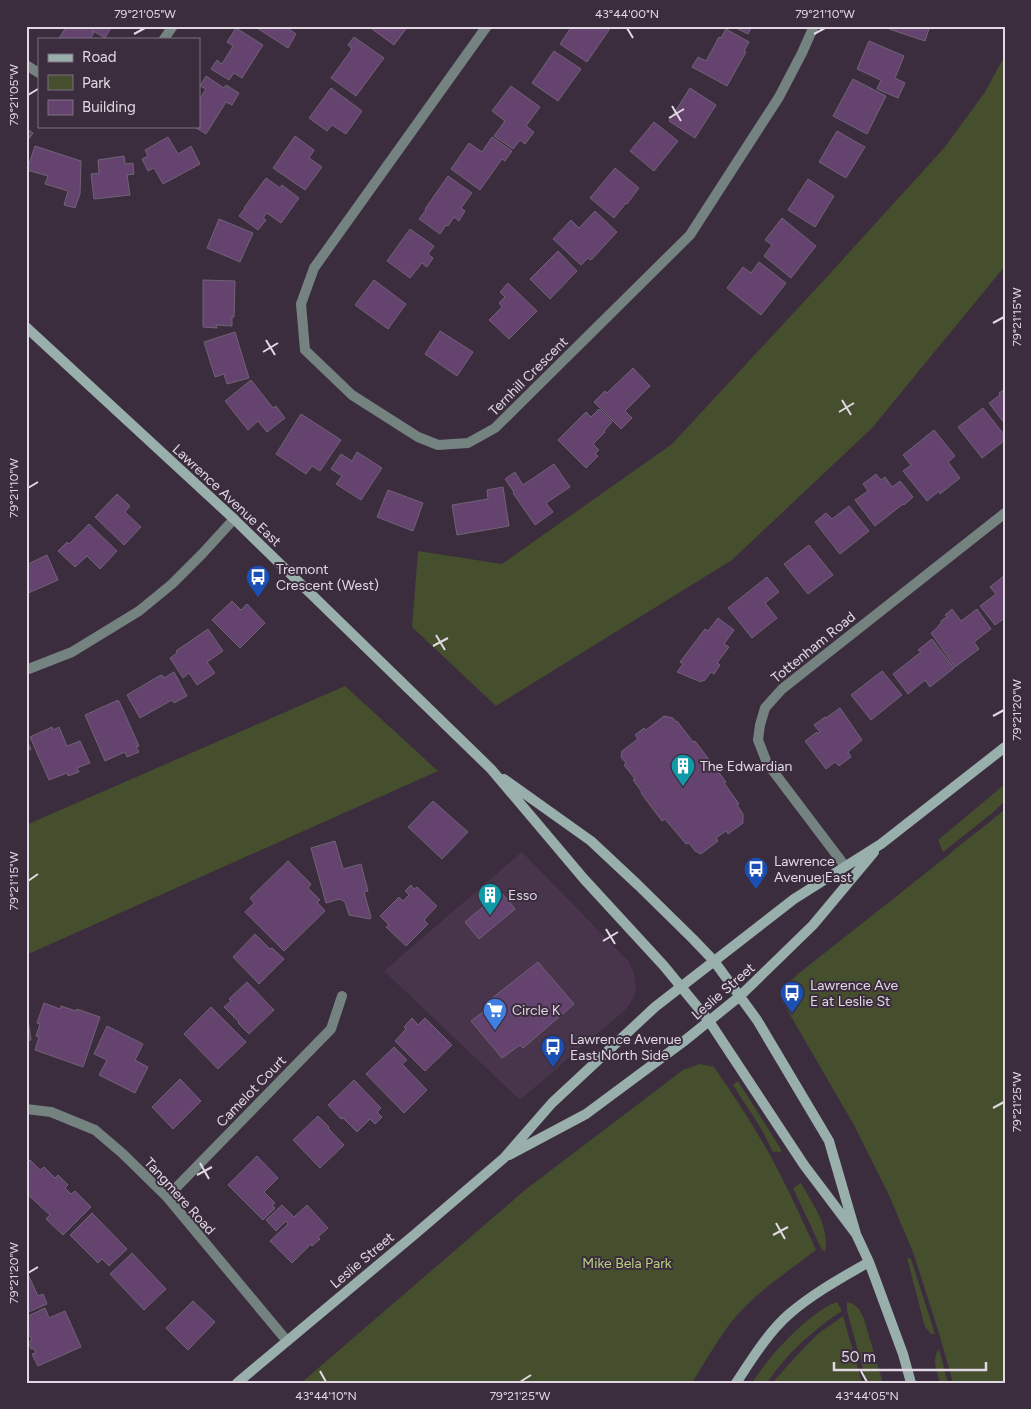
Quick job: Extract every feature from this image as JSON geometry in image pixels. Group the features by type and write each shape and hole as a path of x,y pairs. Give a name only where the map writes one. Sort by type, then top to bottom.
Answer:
{"main road":[{"name":"Lawrence Avenue East","path":"26,327 234,519 491,769 584,879 681,986 709,1021 804,1165 856,1234"},
{"name":"Leslie Street","path":"237,1383 504,1158 552,1103 655,1007 794,899 881,844 1005,747"},
{"name":"Lawrence Avenue East","path":"491,769 591,840 714,961 757,1020 829,1141 856,1234 869,1262 903,1354 911,1383"},
{"name":"Leslie Street","path":"504,1158 586,1114 740,996 813,925 881,844"},
{"path":"736,1383 759,1348 788,1316 825,1288 869,1262"}],"street":[{"path":"165,38 173,26"},
{"name":"Ternhill Crescent","path":"487,26 314,268 301,304 305,350 352,395 418,437 438,445 468,443 495,428 690,235 779,97 814,26"},
{"path":"26,66 38,73"},
{"name":"Tottenham Road","path":"845,866 767,763 758,740 765,708 782,689 1005,513"},
{"path":"26,670 72,652 139,611 172,584 234,519"},
{"name":"Camelot Court","path":"167,1197 331,1029 342,996"},
{"name":"Tangmere Road","path":"26,1110 51,1112 95,1130 122,1153 167,1197 287,1341"}],"shaded area":[{"path":"522,852 629,962 636,985 634,997 627,1008 520,1100 384,971"}],"green space":[{"path":"1005,55 1005,266 872,428 732,560 496,706 412,627 418,551 502,564 672,444 944,148 985,92"},
{"path":"345,686 438,771 26,955 26,825"},
{"path":"1005,784 1005,801 943,852 938,840"},
{"path":"1005,809 1005,1383 953,1383 913,1252 888,1193 854,1125 782,1001 784,987 798,974"},
{"name":"Mike Bela Park","path":"700,1064 714,1067 751,1122 776,1165 816,1250 748,1303 719,1339 692,1383 301,1383 525,1190 683,1070"},
{"path":"738,1081 782,1151 779,1153 777,1151 773,1152 762,1130 733,1085"},
{"path":"801,1183 823,1225 826,1242 825,1252 821,1248 793,1188"},
{"path":"907,1258 911,1259 935,1334 931,1334 925,1327"},
{"path":"837,1302 842,1311 820,1326 801,1343 767,1383 752,1383 772,1355 804,1323"},
{"path":"847,1302 859,1309 864,1319 883,1383 867,1383 847,1311"},
{"path":"843,1316 862,1383 772,1383 819,1333"},
{"path":"939,1349 948,1383 940,1383 936,1370 935,1357"}],"building":[{"path":"67,26 112,26 105,38 93,31 94,33 91,38 59,38"},
{"path":"254,26 285,26 296,34 288,48"},
{"path":"368,26 408,26 394,45"},
{"path":"572,26 604,26 609,30 587,62 560,44"},
{"path":"732,26 752,26 748,34"},
{"path":"890,26 930,26 925,41 889,29"},
{"path":"236,28 263,45 242,78 234,73 229,80 211,69 217,60 222,64 233,46 227,42"},
{"path":"726,29 749,42 744,51 746,52 727,86 692,67 698,57 706,61 719,37 721,38"},
{"path":"354,37 384,58 356,96 331,78 352,49 348,45"},
{"path":"869,41 904,56 895,78 905,83 898,98 877,89 881,80 857,69"},
{"path":"554,51 581,69 558,101 532,83"},
{"path":"206,76 224,88 226,85 239,93 232,105 226,102 206,134 196,128 200,128 200,98 206,89 200,86"},
{"path":"853,79 886,96 867,134 833,116"},
{"path":"511,86 540,107 526,126 534,132 525,144 520,140 513,149 494,136 505,121 492,111"},
{"path":"331,88 362,111 346,134 332,125 327,131 309,118"},
{"path":"690,88 716,105 695,138 669,121"},
{"path":"654,122 678,141 654,171 630,151"},
{"path":"26,128 33,133 26,143"},
{"path":"837,131 865,147 846,178 819,162"},
{"path":"295,136 314,150 309,158 322,167 305,190 273,168"},
{"path":"168,137 178,154 191,146 200,164 163,184 154,168 148,171 142,159 148,156 145,150"},
{"path":"492,137 512,151 505,161 502,159 480,190 451,169 469,143 482,152"},
{"path":"35,146 81,161 80,194 75,208 64,205 68,191 45,184 48,176 27,170"},
{"path":"124,156 125,164 133,163 134,174 127,175 130,195 94,199 91,174 99,173 98,160"},
{"path":"615,168 639,188 614,218 590,198"},
{"path":"448,176 472,193 461,208 465,211 459,221 454,217 440,234 419,219"},
{"path":"266,178 280,188 282,185 299,198 281,223 267,213 263,218 266,220 258,230 239,216"},
{"path":"808,179 834,196 815,227 788,210"},
{"path":"595,211 617,232 592,259 588,258 581,265 553,239 571,220 579,228"},
{"path":"782,218 816,246 791,278 764,256 772,245 765,240"},
{"path":"219,219 253,233 240,262 207,248"},
{"path":"410,229 434,246 428,254 433,258 427,267 422,263 410,278 387,261"},
{"path":"558,251 577,271 550,299 530,279"},
{"path":"759,262 786,283 761,315 727,288 743,267 751,273"},
{"path":"203,280 235,281 232,326 216,325 217,328 203,327"},
{"path":"374,280 406,304 388,329 355,305"},
{"path":"508,283 537,311 509,339 489,320 502,307 499,303 505,297 500,292"},
{"path":"440,331 473,352 457,376 425,354"},
{"path":"235,332 249,378 227,384 224,374 215,377 204,342"},
{"path":"633,368 650,386 625,411 632,418 621,429 594,402 605,391 607,393"},
{"path":"251,380 273,408 276,406 285,418 267,432 258,421 248,430 225,401"},
{"path":"1005,389 1005,424 989,403"},
{"path":"983,408 1005,436 1005,440 982,458 958,427"},
{"path":"599,409 612,422 593,444 599,450 595,454 598,456 586,468 558,440 586,412 591,417"},
{"path":"301,414 341,440 320,471 312,466 306,474 276,454"},
{"path":"934,430 955,456 948,462 960,478 940,494 939,491 927,501 903,471 911,465 903,455"},
{"path":"357,452 382,468 361,500 336,484 342,476 331,469 341,454 352,461"},
{"path":"554,464 570,487 546,503 553,512 535,525 505,479 515,472 523,485"},
{"path":"876,474 881,480 885,477 892,487 900,481 913,497 875,526 855,500 868,491 863,484"},
{"path":"503,487 509,526 457,535 452,505 488,499 487,490"},
{"path":"388,490 423,503 413,531 377,517"},
{"path":"117,494 130,506 125,512 141,527 124,545 95,517"},
{"path":"849,506 869,531 840,554 815,522 826,513 832,519"},
{"path":"89,524 117,551 100,569 87,556 75,567 58,551 67,542 69,544"},
{"path":"809,545 833,575 808,594 784,564"},
{"path":"47,555 58,580 26,594 26,565"},
{"path":"1005,575 1005,618 995,625 980,606 996,594 990,587"},
{"path":"767,577 779,592 765,603 777,618 752,638 728,608"},
{"path":"232,601 241,610 247,604 265,623 240,648 212,620"},
{"path":"952,609 961,621 977,609 991,629 974,642 979,649 955,667 931,633 938,627 941,621 948,618 945,615"},
{"path":"718,618 734,630 724,644 729,647 717,663 720,665 714,674 711,672 701,682 677,672 683,664 680,662 705,629 708,631"},
{"path":"208,629 223,651 207,662 215,673 197,685 189,673 183,678 170,658 177,653 176,651"},
{"path":"932,639 954,668 930,687 925,680 908,694 893,674 921,652 918,650"},
{"path":"882,671 902,695 871,720 851,695"},
{"path":"174,672 187,696 174,703 172,700 140,718 127,695 159,676 162,675 164,678"},
{"path":"118,700 139,746 136,747 139,752 127,757 125,752 105,761 85,715"},
{"path":"840,708 862,740 848,752 851,757 839,766 835,762 826,769 805,741 817,732 818,734 820,732 814,725"},
{"name":"The Edwardian","path":"664,716 677,721 693,742 695,741 726,782 724,783 739,804 737,805 743,814 743,823 728,834 726,831 716,838 718,841 701,854 695,851 689,843 686,844 665,819 662,821 641,793 633,780 635,779 624,765 626,763 621,757 622,751 638,739 635,735 644,728 646,730"},
{"path":"52,727 53,730 59,727 67,746 80,741 90,763 77,768 79,772 68,776 67,773 49,780 30,737"},
{"path":"26,739 31,749 26,751"},
{"path":"433,801 468,832 442,859 408,827"},
{"path":"335,841 343,869 361,864 368,891 364,892 370,919 349,915 345,902 340,899 326,903 311,848"},
{"path":"288,861 311,884 308,888 320,900 317,902 325,911 284,951 245,912 254,903 250,898"},
{"path":"411,885 414,889 417,887 437,906 424,920 428,924 406,946 386,927 389,925 380,916 399,897 403,901 409,895 405,891"},
{"name":"Esso","path":"501,892 515,909 479,939 465,922"},
{"path":"255,934 270,949 272,948 284,959 259,984 233,957"},
{"path":"538,962 574,1004 523,1048 520,1045 502,1058 471,1021 490,1007 486,1003"},
{"path":"247,982 274,1010 249,1034 224,1007 231,1001 229,999"},
{"path":"44,1003 60,1009 61,1006 76,1011 77,1009 100,1017 83,1067 35,1050 39,1037 36,1036 40,1024 37,1023"},
{"path":"211,1007 246,1042 218,1069 184,1034"},
{"path":"26,1013 31,1040 26,1041"},
{"path":"412,1018 418,1025 425,1018 452,1045 425,1071 395,1041 406,1029 404,1027"},
{"path":"107,1026 143,1044 135,1060 148,1067 135,1093 99,1075 107,1060 94,1054"},
{"path":"394,1047 407,1060 402,1064 427,1090 404,1113 366,1074"},
{"path":"180,1079 201,1101 173,1129 152,1107"},
{"path":"354,1080 381,1108 377,1112 382,1117 375,1124 370,1119 357,1132 328,1105"},
{"path":"318,1116 344,1145 320,1168 293,1140"},
{"path":"257,1156 278,1178 264,1192 275,1203 272,1205 275,1208 263,1220 228,1185"},
{"path":"30,1160 40,1170 44,1167 55,1178 58,1175 68,1185 65,1188 71,1194 75,1191 91,1207 63,1235 46,1219 50,1215 26,1193 26,1164"},
{"path":"282,1205 294,1217 307,1205 328,1228 318,1237 320,1239 312,1246 311,1244 292,1263 270,1241 288,1224 286,1221 276,1231 266,1220"},
{"path":"92,1213 127,1249 109,1266 102,1259 98,1263 70,1235"},
{"path":"132,1253 166,1289 144,1310 110,1274"},
{"path":"26,1270 38,1296 43,1294 47,1304 26,1313"},
{"path":"193,1301 215,1322 188,1350 166,1328"},
{"path":"45,1308 49,1318 65,1311 81,1347 38,1366 32,1354 36,1353 33,1348 31,1349 28,1342 32,1340 26,1330 26,1317"}],"place":[{"name":"Tremont Crescent (West)","path":"258,598"},
{"name":"The Edwardian","path":"683,787"},
{"name":"Lawrence Avenue East","path":"756,890"},
{"name":"Esso","path":"490,916"},
{"name":"Lawrence Ave E at Leslie St","path":"792,1014"},
{"name":"Circle K","path":"495,1031"},
{"name":"Lawrence Avenue East North Side","path":"553,1068"}]}
